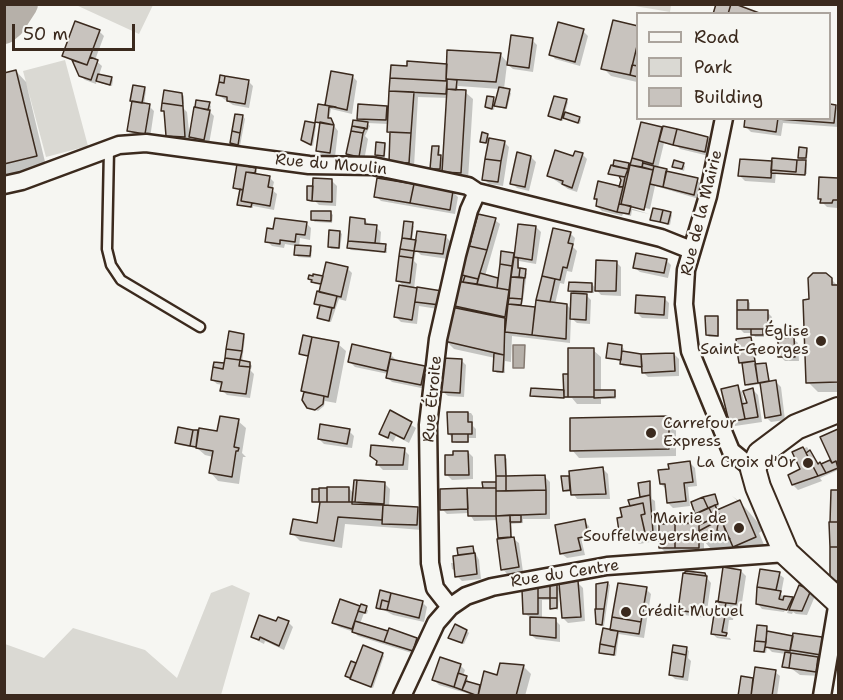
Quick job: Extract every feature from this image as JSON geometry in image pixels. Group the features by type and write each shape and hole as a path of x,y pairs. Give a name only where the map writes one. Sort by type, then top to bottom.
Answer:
{"street":[{"name":"Rue de la Mairie","path":"724,120 708,196 686,270 684,304 690,351 731,450 753,469"},
{"name":"Rue du Moulin","path":"4,185 22,181 119,145 146,143 309,165 373,166 468,186 477,192 661,238 691,250"},
{"name":"Rue Étroite","path":"450,607 435,588 430,563 428,425 438,339 457,255 469,210 477,192"},
{"path":"822,696 838,601 786,553 758,487 753,469 760,454 795,427 838,410"},
{"name":"Rue du Centre","path":"402,696 436,623 450,607 466,596 492,587 607,566 786,553"}],"lane":[{"path":"109,149 107,249 111,265 121,280 200,327"}],"green space":[{"path":"76,5 153,5 139,34"},
{"path":"629,5 671,5 670,12"},
{"path":"65,60 88,146 46,157 23,71"},
{"path":"232,585 250,593 221,695 5,695 5,644 44,658 73,628 145,650 177,678 211,593"}],"shaded area":[{"path":"513,345 525,345 524,368 513,368"}],"building":[{"path":"716,4 731,4 729,12 714,12"},
{"path":"731,4 735,4 757,12 729,12"},
{"path":"613,20 636,26 636,50 630,75 601,69"},
{"path":"75,21 100,30 87,65 62,56"},
{"path":"558,22 584,29 575,62 549,55"},
{"path":"511,35 533,38 529,68 507,65"},
{"path":"447,50 501,53 496,82 446,79"},
{"path":"90,57 98,60 91,80 79,76 72,60 87,65"},
{"path":"407,61 447,64 446,81 390,78 391,65 407,66"},
{"path":"632,65 636,66 636,76 630,75"},
{"path":"16,70 37,156 4,164 4,73"},
{"path":"331,71 353,75 347,110 325,105"},
{"path":"98,74 112,77 110,85 96,81"},
{"path":"220,75 225,76 224,83 219,82"},
{"path":"225,76 249,80 245,104 227,101 227,97 216,95 219,82 224,83"},
{"path":"390,78 447,81 446,94 389,91"},
{"path":"447,79 457,80 456,90 447,89"},
{"path":"133,85 145,87 142,103 130,101"},
{"path":"499,87 510,89 506,108 494,106"},
{"path":"447,89 466,90 461,173 442,172"},
{"path":"164,90 182,93 183,106 162,103"},
{"path":"389,91 414,92 411,133 387,132"},
{"path":"487,96 494,97 492,109 485,107"},
{"path":"554,96 567,99 561,120 548,116"},
{"path":"196,100 210,102 208,110 195,107"},
{"path":"132,101 150,104 145,134 127,131"},
{"path":"162,103 183,106 185,137 166,136 164,111 161,111"},
{"path":"318,104 336,107 329,107 328,118 331,118 334,125 315,122"},
{"path":"358,104 387,106 386,120 357,119"},
{"path":"831,104 836,105 834,123 792,120 831,120"},
{"path":"194,107 210,110 204,140 189,137"},
{"path":"565,112 580,117 578,123 563,118"},
{"path":"235,114 243,115 240,133 232,131"},
{"path":"353,120 368,122 367,129 352,126"},
{"path":"745,120 778,120 776,132 744,127"},
{"path":"305,121 315,123 311,145 301,140"},
{"path":"320,122 334,125 330,153 316,151"},
{"path":"641,122 662,127 653,164 632,158"},
{"path":"352,126 365,128 363,133 351,131"},
{"path":"663,126 677,129 673,145 659,141"},
{"path":"677,129 708,137 705,152 673,145"},
{"path":"232,131 240,133 238,145 230,143"},
{"path":"351,131 363,133 359,157 346,154"},
{"path":"390,132 411,133 409,163 389,162"},
{"path":"482,132 488,134 486,143 480,142"},
{"path":"489,138 505,141 501,161 485,159"},
{"path":"376,142 385,143 384,156 375,155"},
{"path":"432,146 439,146 440,169 430,169"},
{"path":"799,147 807,148 806,158 798,158"},
{"path":"555,150 573,156 575,151 583,153 572,188 562,184 563,181 547,176"},
{"path":"517,152 531,156 525,187 510,184"},
{"path":"632,158 643,161 642,167 630,165"},
{"path":"772,158 797,160 796,172 771,170"},
{"path":"485,159 501,161 498,182 482,180"},
{"path":"740,159 772,161 771,178 738,176"},
{"path":"614,160 629,163 628,169 613,166"},
{"path":"674,160 684,163 682,169 672,167"},
{"path":"797,160 806,160 805,175 771,173 771,170 796,172"},
{"path":"643,163 654,166 653,170 642,167"},
{"path":"237,164 256,168 255,173 246,172 243,190 233,188"},
{"path":"611,165 628,169 625,177 608,174"},
{"path":"630,165 653,170 644,210 621,204"},
{"path":"654,166 667,169 663,187 650,184"},
{"path":"666,171 698,178 694,195 663,187"},
{"path":"246,172 270,176 268,187 273,188 270,206 241,201"},
{"path":"619,176 625,177 623,187 619,187 621,180"},
{"path":"819,177 838,178 838,200 833,200 832,203 820,203 821,199 818,199"},
{"path":"313,178 332,179 332,202 312,201"},
{"path":"377,178 414,184 410,203 374,197"},
{"path":"598,181 623,187 617,212 596,206 597,199 594,199"},
{"path":"414,184 453,191 450,210 410,203"},
{"path":"307,186 313,186 312,201 307,200"},
{"path":"240,189 243,190 241,201 252,203 251,207 237,205"},
{"path":"619,204 631,206 629,214 617,212"},
{"path":"653,208 663,210 660,222 650,220"},
{"path":"663,210 671,212 668,224 660,222"},
{"path":"311,211 331,211 331,221 311,220"},
{"path":"478,214 496,218 487,250 469,246"},
{"path":"350,217 365,219 365,224 377,225 375,243 348,241"},
{"path":"275,218 307,222 305,235 296,234 295,242 280,240 280,244 265,242 267,228 273,229"},
{"path":"404,221 413,222 411,239 402,238"},
{"path":"518,224 536,226 532,260 514,257"},
{"path":"553,228 571,232 568,243 573,244 567,268 563,267 560,280 542,276"},
{"path":"329,230 340,231 339,248 328,247"},
{"path":"417,231 446,235 443,254 414,251"},
{"path":"402,238 416,240 414,251 400,249"},
{"path":"348,241 386,244 385,252 347,248"},
{"path":"467,241 471,241 469,246 487,250 478,279 458,274"},
{"path":"295,245 311,246 310,256 294,255"},
{"path":"400,249 414,251 413,258 399,256"},
{"path":"501,251 514,253 512,266 500,264"},
{"path":"636,253 667,259 664,273 633,268"},
{"path":"399,256 413,258 410,283 396,281"},
{"path":"514,257 518,258 519,277 511,277"},
{"path":"596,260 617,261 616,291 595,291"},
{"path":"326,262 348,267 341,297 319,292"},
{"path":"500,264 512,266 509,290 497,288"},
{"path":"520,268 526,269 525,278 519,277"},
{"path":"480,273 498,278 497,288 477,284"},
{"name":"Église Saint-Georges","path":"813,273 826,273 832,278 832,285 838,285 838,382 806,383 803,300 809,299 808,278"},
{"path":"313,274 323,276 321,284 308,279 309,275 313,276"},
{"path":"465,276 478,279 477,284 463,282"},
{"path":"542,276 555,279 550,302 536,300"},
{"path":"511,277 524,278 522,299 509,298"},
{"path":"456,281 509,290 505,317 450,305"},
{"path":"569,282 592,283 592,292 568,291"},
{"path":"399,285 417,288 412,320 394,317"},
{"path":"417,287 442,291 440,305 415,302"},
{"path":"317,291 337,296 334,308 314,304"},
{"path":"571,293 587,294 586,320 570,319"},
{"path":"636,295 665,297 664,315 635,313"},
{"path":"509,298 522,299 521,305 508,304"},
{"path":"536,300 567,304 566,339 532,335"},
{"path":"737,300 748,300 748,310 737,310"},
{"path":"508,304 535,307 532,335 505,332"},
{"path":"320,305 332,308 329,321 317,318"},
{"path":"451,307 505,318 504,355 444,341"},
{"path":"737,310 768,310 768,329 737,329"},
{"path":"705,316 718,316 718,336 706,335"},
{"path":"751,329 763,329 763,335 751,335"},
{"path":"229,331 244,334 242,351 226,349"},
{"path":"303,335 312,337 308,356 299,354"},
{"path":"312,337 339,342 328,397 301,391"},
{"path":"751,337 753,349 737,351 736,339"},
{"path":"794,337 795,357 778,357 778,338"},
{"path":"608,343 622,345 621,360 606,358"},
{"path":"352,344 391,353 387,371 348,362"},
{"path":"568,348 594,348 594,397 568,397"},
{"path":"226,349 242,351 240,360 225,358"},
{"path":"753,349 755,361 739,363 737,351"},
{"path":"622,351 641,354 642,367 620,364"},
{"path":"494,353 504,355 503,372 493,371"},
{"path":"674,353 675,371 642,373 641,354"},
{"path":"225,358 240,360 239,366 250,367 246,394 220,391 222,382 211,380 213,367 223,369"},
{"path":"443,358 462,359 460,393 441,392"},
{"path":"390,359 425,366 421,385 386,378"},
{"path":"240,360 250,362 250,367 239,366"},
{"path":"755,361 758,383 745,385 742,363"},
{"path":"214,362 224,363 223,369 213,367"},
{"path":"766,363 769,381 758,383 755,364"},
{"path":"563,374 568,374 568,397 564,397"},
{"path":"776,380 781,415 765,418 760,383"},
{"path":"738,385 745,419 729,422 721,389"},
{"path":"531,388 564,390 564,398 530,396"},
{"path":"753,388 758,417 745,419 742,404 747,403 743,391"},
{"path":"594,390 615,390 615,397 594,398"},
{"path":"304,392 324,396 323,404 315,410 307,408 302,400"},
{"path":"390,410 412,422 404,439 390,432 388,438 379,434"},
{"path":"447,412 468,412 468,422 472,422 472,434 448,434"},
{"path":"220,416 239,419 234,447 239,448 236,451 232,477 209,473 213,451 196,448 199,428 217,431"},
{"path":"669,416 669,449 570,451 570,418"},
{"path":"320,424 350,429 347,444 318,439"},
{"path":"178,427 193,430 190,446 175,443"},
{"path":"838,429 838,466 836,461 832,463 820,437"},
{"path":"193,430 198,430 196,447 190,446"},
{"path":"452,434 468,434 468,442 452,442"},
{"path":"371,445 405,448 403,465 376,465 377,461 370,456"},
{"path":"803,447 818,476 792,485 788,475 800,469 792,452"},
{"path":"810,450 826,473 818,476 806,453"},
{"path":"453,451 468,451 469,475 445,475 445,455 453,455"},
{"path":"495,455 505,455 506,476 496,476"},
{"path":"830,460 832,463 836,461 838,468 826,473 821,464"},
{"path":"690,461 693,482 684,483 686,501 667,503 665,484 660,484 658,470 669,469 668,464"},
{"path":"603,467 606,494 571,495 569,471"},
{"path":"545,475 546,490 506,491 506,476"},
{"path":"496,476 506,476 506,491 496,491"},
{"path":"561,476 569,476 570,490 563,491"},
{"path":"354,480 357,480 355,502 352,502"},
{"path":"357,480 385,482 384,504 355,502"},
{"path":"650,481 650,495 640,497 638,483"},
{"path":"482,482 496,482 496,488 483,488"},
{"path":"327,487 349,487 349,502 327,502"},
{"path":"319,488 327,488 327,502 319,502"},
{"path":"467,488 496,488 496,516 468,516"},
{"path":"467,488 468,509 440,510 440,489"},
{"path":"312,489 319,489 319,502 312,502"},
{"path":"546,490 546,514 496,516 496,491"},
{"path":"831,490 838,490 838,522 830,522"},
{"path":"715,494 718,504 708,508 703,497"},
{"path":"650,495 653,532 645,533 641,515 645,514 643,503 630,506 628,500"},
{"path":"703,497 708,508 695,514 691,502"},
{"name":"Mairie de Souffelweyersheim","path":"740,500 756,537 733,547 717,510"},
{"path":"320,502 383,505 382,520 338,517 334,541 290,534 293,519 317,523"},
{"path":"643,503 645,514 641,515 646,537 633,540 632,536 620,538 617,518 622,517 620,508"},
{"path":"383,505 418,507 417,525 382,524"},
{"path":"715,505 721,519 699,531 699,525 714,518 709,508"},
{"path":"709,508 714,518 699,525 699,523 691,523 691,516"},
{"path":"510,515 521,515 521,522 510,522"},
{"path":"510,515 511,537 498,538 496,516"},
{"path":"691,517 691,523 682,523 682,521"},
{"path":"585,519 588,536 578,538 581,550 560,554 555,525"},
{"path":"721,519 717,530 730,539 699,539 699,531"},
{"path":"722,521 727,535 720,534 717,530 718,524"},
{"path":"829,522 838,522 838,547 830,547"},
{"path":"699,523 699,548 675,548 675,524"},
{"path":"659,524 675,524 675,548 659,548 659,538 656,538 656,534 659,534"},
{"path":"514,537 519,567 501,570 497,539"},
{"path":"473,546 474,553 458,555 457,548"},
{"path":"830,547 838,547 838,582 830,578"},
{"path":"475,553 477,574 455,577 453,556"},
{"path":"723,567 741,570 736,604 718,602"},
{"path":"760,569 780,572 776,590 757,587"},
{"path":"686,571 705,573 706,576 684,573"},
{"path":"683,573 707,576 702,614 678,610"},
{"path":"578,581 581,617 562,618 559,583"},
{"path":"608,582 604,609 596,609 596,584"},
{"path":"618,583 647,587 641,622 612,617"},
{"path":"557,584 557,598 550,598 550,585"},
{"path":"550,585 550,598 538,598 538,587"},
{"path":"799,585 811,590 802,611 789,610"},
{"path":"538,587 538,614 523,614 522,590"},
{"path":"757,587 781,591 779,599 783,600 784,596 793,597 787,610 756,604"},
{"path":"380,590 391,593 389,602 382,600 380,609 376,608"},
{"path":"391,593 423,601 419,618 387,610"},
{"path":"550,598 557,598 557,608 550,609"},
{"path":"340,599 360,606 352,629 332,623"},
{"path":"382,600 389,602 387,610 380,609"},
{"path":"716,601 726,603 725,607 730,608 728,616 725,616 722,632 727,633 726,636 711,634"},
{"path":"361,604 367,606 365,613 358,611"},
{"path":"595,609 604,609 602,625 596,624"},
{"path":"259,615 276,621 278,617 289,621 279,646 260,637 259,640 251,637"},
{"path":"530,617 556,618 556,638 530,635"},
{"path":"612,617 641,622 639,634 610,630"},
{"path":"355,621 388,631 384,642 352,632"},
{"path":"455,624 467,630 462,643 448,638"},
{"path":"757,625 767,626 766,642 755,641"},
{"path":"389,628 417,638 413,651 384,642"},
{"path":"603,628 618,631 615,647 600,644"},
{"path":"767,631 793,636 790,651 765,647"},
{"path":"793,633 822,637 821,655 790,650"},
{"path":"755,641 766,642 764,652 754,651"},
{"path":"600,644 615,647 614,655 599,653"},
{"path":"363,645 383,653 371,687 350,679"},
{"path":"673,645 687,647 686,655 672,652"},
{"path":"672,652 686,655 683,677 669,675"},
{"path":"785,652 791,653 789,668 782,667"},
{"path":"791,653 818,657 816,672 789,668"},
{"path":"440,657 461,664 454,687 432,680"},
{"path":"351,661 356,663 350,678 345,676"},
{"path":"500,663 524,665 516,696 478,696 484,671 497,675"},
{"path":"755,667 776,670 772,696 751,696"},
{"path":"458,673 467,676 462,690 454,687"},
{"path":"741,676 753,678 751,696 738,696"},
{"path":"466,681 480,685 478,696 462,690"}],"waterway":[{"path":"4,29 23,4"}],"place":[{"name":"Église Saint-Georges","path":"821,341"},
{"name":"Carrefour Express","path":"651,433"},
{"name":"La Croix d'Or","path":"808,463"},
{"name":"Mairie de Souffelweyersheim","path":"739,528"},
{"name":"Crédit Mutuel","path":"626,612"}]}
